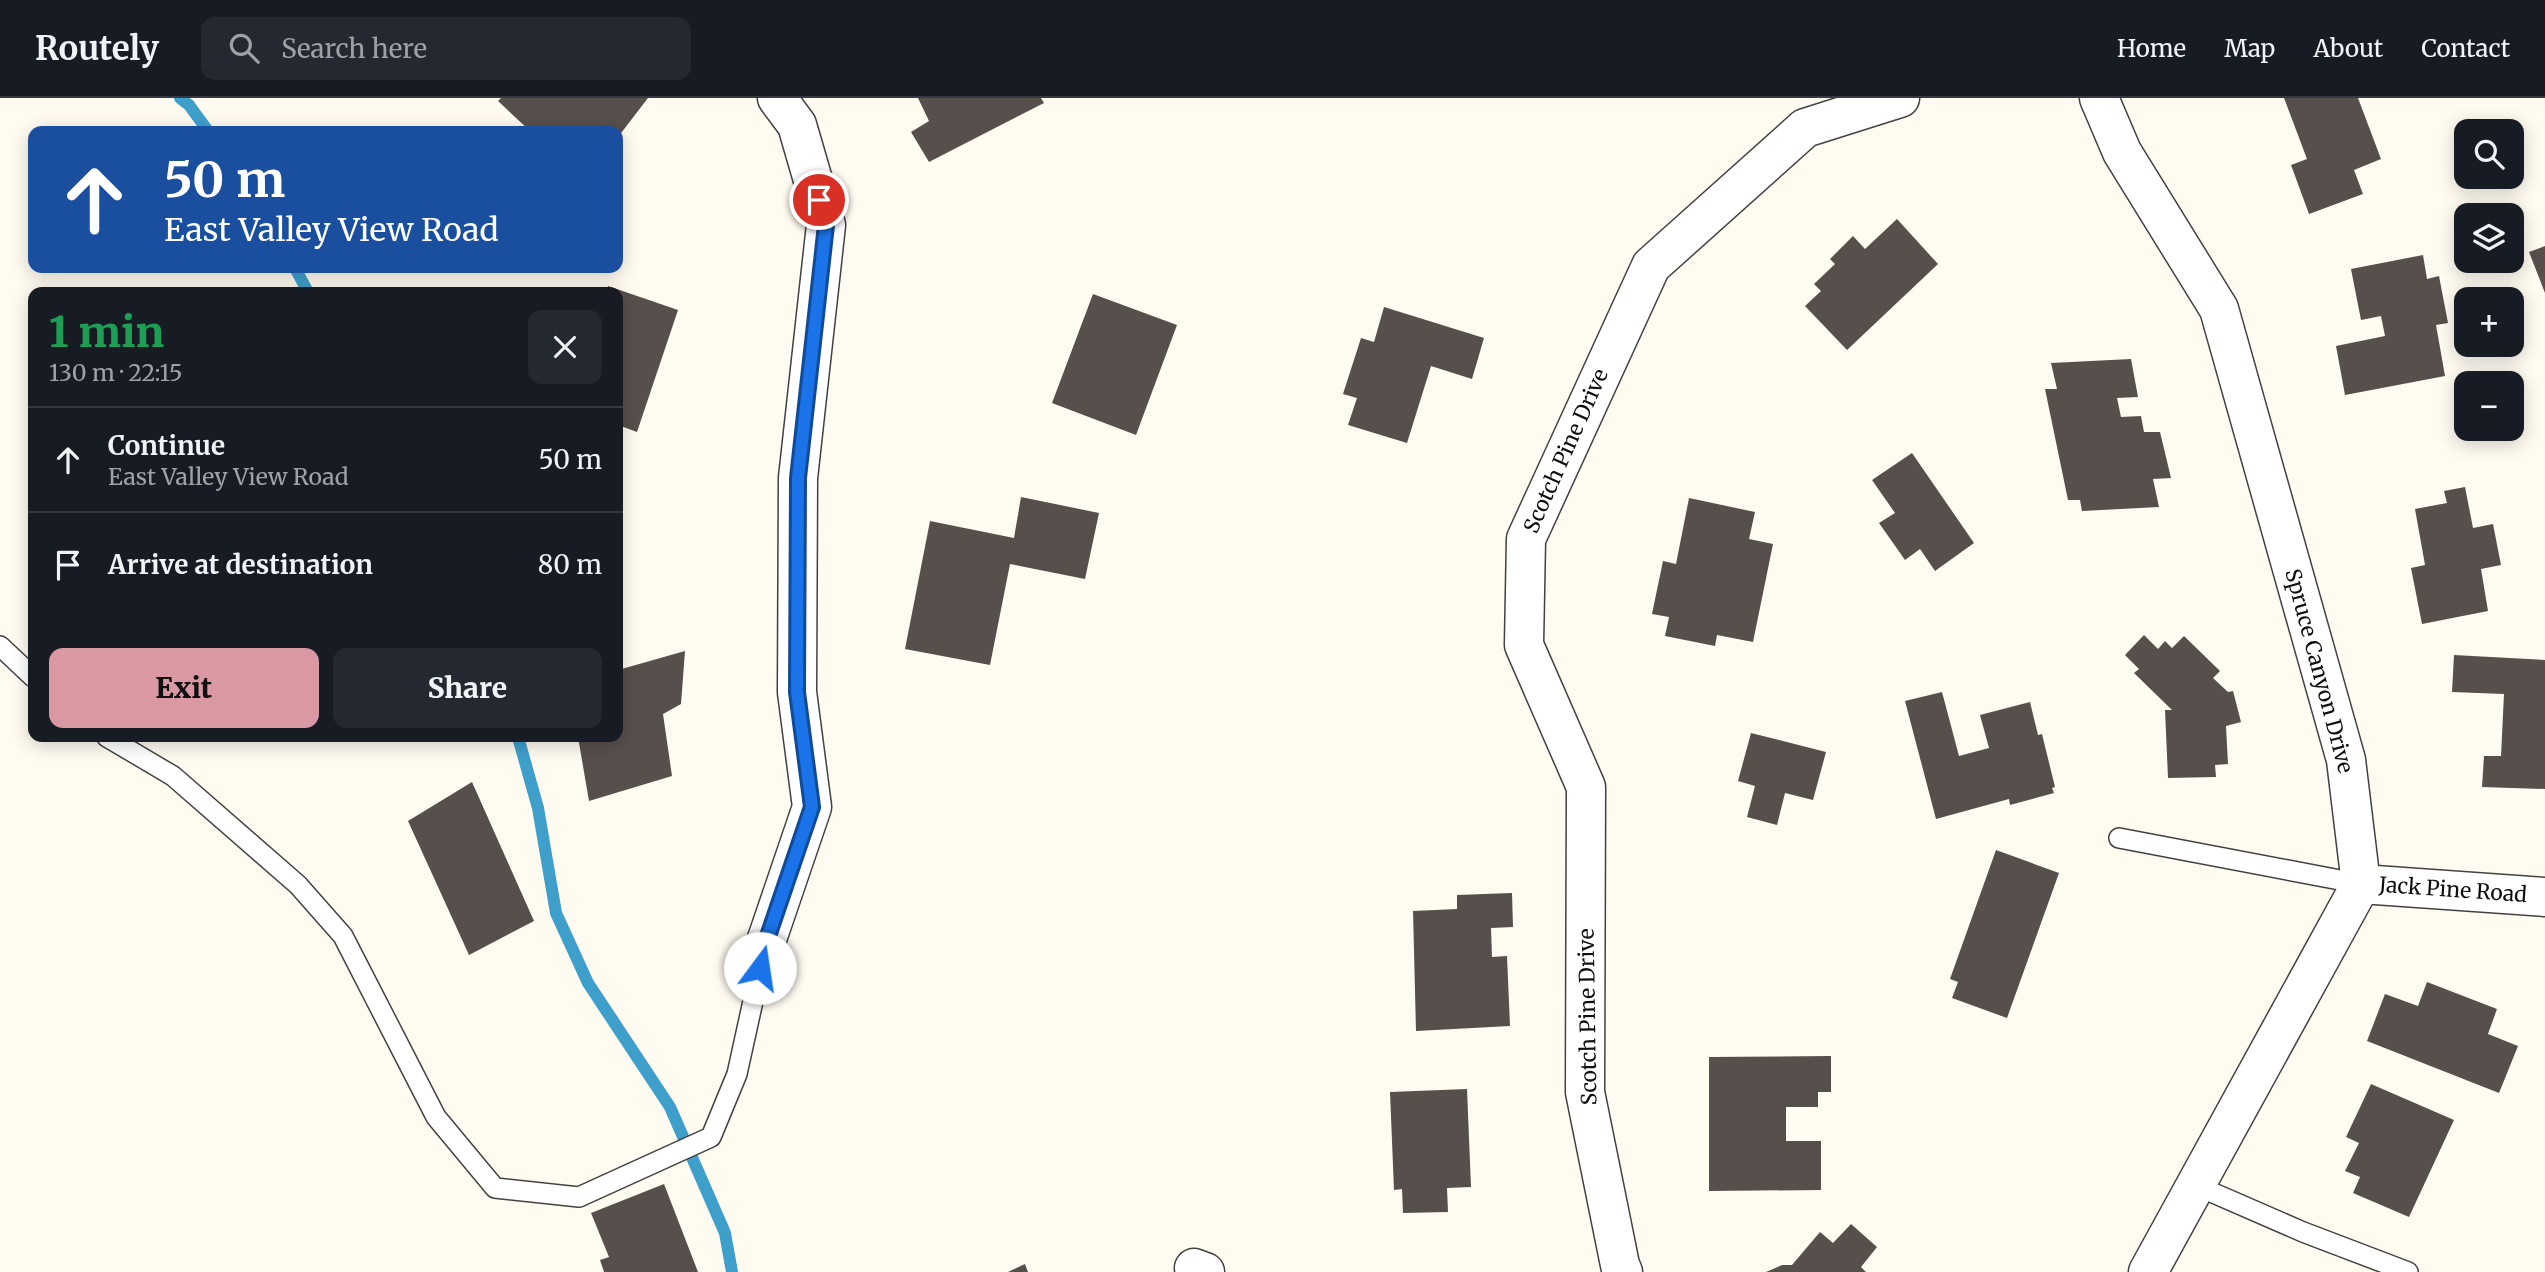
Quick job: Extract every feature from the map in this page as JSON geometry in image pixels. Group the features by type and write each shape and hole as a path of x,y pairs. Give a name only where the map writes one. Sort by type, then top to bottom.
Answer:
{"street":[{"path":"766,942 812,807 797,692 798,478 826,225 797,125 777,98"},
{"name":"Scotch Pine Drive","path":"1615,1270 1585,1092 1586,788 1524,645 1526,539 1651,266 1805,128 1900,98"},
{"name":"Spruce Canyon Drive","path":"2099,98 2122,152 2218,309 2346,760 2361,884"},
{"path":"2148,1272 2361,884"},
{"name":"Jack Pine Road","path":"2361,884 2545,897"}],"lane":[{"path":"0,646 28,672"},
{"path":"115,742 173,776 298,885 343,936 436,1117 495,1188 579,1197 711,1138 737,1074 766,942"},
{"path":"2119,838 2361,884"},
{"path":"2195,1185 2304,1232 2408,1272"}],"building":[{"path":"501,98 648,98 623,130 623,126 525,126 498,101"},
{"path":"918,98 1041,98 1044,103 929,162 911,132 929,121"},
{"path":"2284,98 2358,98 2381,159 2354,170 2363,194 2309,214 2291,165 2307,159"},
{"path":"1897,219 1938,264 1847,350 1805,306 1821,291 1814,284 1835,264 1830,259 1853,236 1865,249"},
{"path":"2545,246 2545,293 2529,252"},
{"path":"2423,255 2427,279 2439,276 2448,323 2436,325 2445,376 2345,395 2336,346 2385,336 2381,316 2361,320 2351,269"},
{"path":"623,291 678,310 637,432 623,427"},
{"path":"1093,294 1177,325 1136,435 1052,403"},
{"path":"1384,307 1484,338 1472,379 1431,366 1407,443 1348,425 1357,398 1343,394 1361,338 1374,342"},
{"path":"2131,359 2138,397 2117,398 2121,417 2141,416 2144,432 2160,432 2171,478 2153,479 2159,507 2082,511 2080,500 2068,500 2045,389 2057,389 2051,363"},
{"path":"1912,453 1974,543 1935,571 1920,549 1905,560 1879,523 1895,513 1872,480"},
{"path":"2465,487 2473,528 2493,524 2501,565 2481,569 2488,611 2422,624 2411,568 2425,565 2415,509 2447,503 2444,491"},
{"path":"1021,497 1099,513 1085,579 1010,564 990,665 905,649 930,521 1014,538"},
{"path":"1689,498 1755,512 1749,539 1773,544 1753,642 1717,635 1715,646 1665,636 1669,617 1652,614 1663,561 1676,564"},
{"path":"2144,635 2158,649 2165,641 2172,648 2184,636 2220,671 2213,678 2228,692 2233,691 2241,722 2226,726 2228,764 2215,765 2216,777 2168,778 2165,710 2172,710 2134,673 2139,669 2125,655"},
{"path":"685,651 681,704 663,714 672,776 589,801 579,742 623,742 623,669"},
{"path":"2454,655 2545,660 2545,789 2482,787 2484,756 2501,756 2504,694 2452,692"},
{"path":"1942,692 1959,756 1989,748 1980,715 2030,702 2038,735 2042,734 2055,787 2052,788 2054,793 2010,805 2009,799 1936,819 1905,701"},
{"path":"1751,733 1826,752 1813,800 1785,793 1777,825 1747,817 1755,786 1738,781"},
{"path":"472,782 534,921 469,955 408,821"},
{"path":"1996,850 2059,873 2007,1018 1952,998 1958,982 1950,979"},
{"path":"1512,893 1513,927 1491,928 1492,957 1507,956 1510,1026 1416,1031 1413,911 1457,909 1457,895"},
{"path":"2427,982 2497,1009 2488,1034 2518,1046 2499,1093 2367,1041 2385,994 2418,1006"},
{"path":"1831,1056 1831,1092 1818,1092 1818,1107 1786,1107 1786,1141 1821,1141 1821,1190 1709,1191 1709,1057"},
{"path":"2371,1084 2454,1120 2409,1217 2353,1193 2360,1177 2345,1171 2359,1143 2346,1137"},
{"path":"1467,1089 1471,1187 1447,1188 1448,1212 1403,1213 1402,1189 1394,1190 1390,1092"},
{"path":"664,1184 698,1272 604,1272 600,1260 609,1257 591,1213"},
{"path":"1851,1224 1877,1247 1861,1267 1866,1272 1766,1272 1782,1265 1792,1265 1820,1232 1833,1243"},
{"path":"1025,1264 1028,1272 1008,1272"}],"waterway":[{"path":"180,98 189,105 204,126"},
{"path":"298,273 305,287"},
{"path":"519,742 538,808 556,913 588,983 670,1107 725,1233 732,1272"}],"route":[{"path":"760,968 766,942 812,807 797,692 798,478 826,225 819,200"}]}
